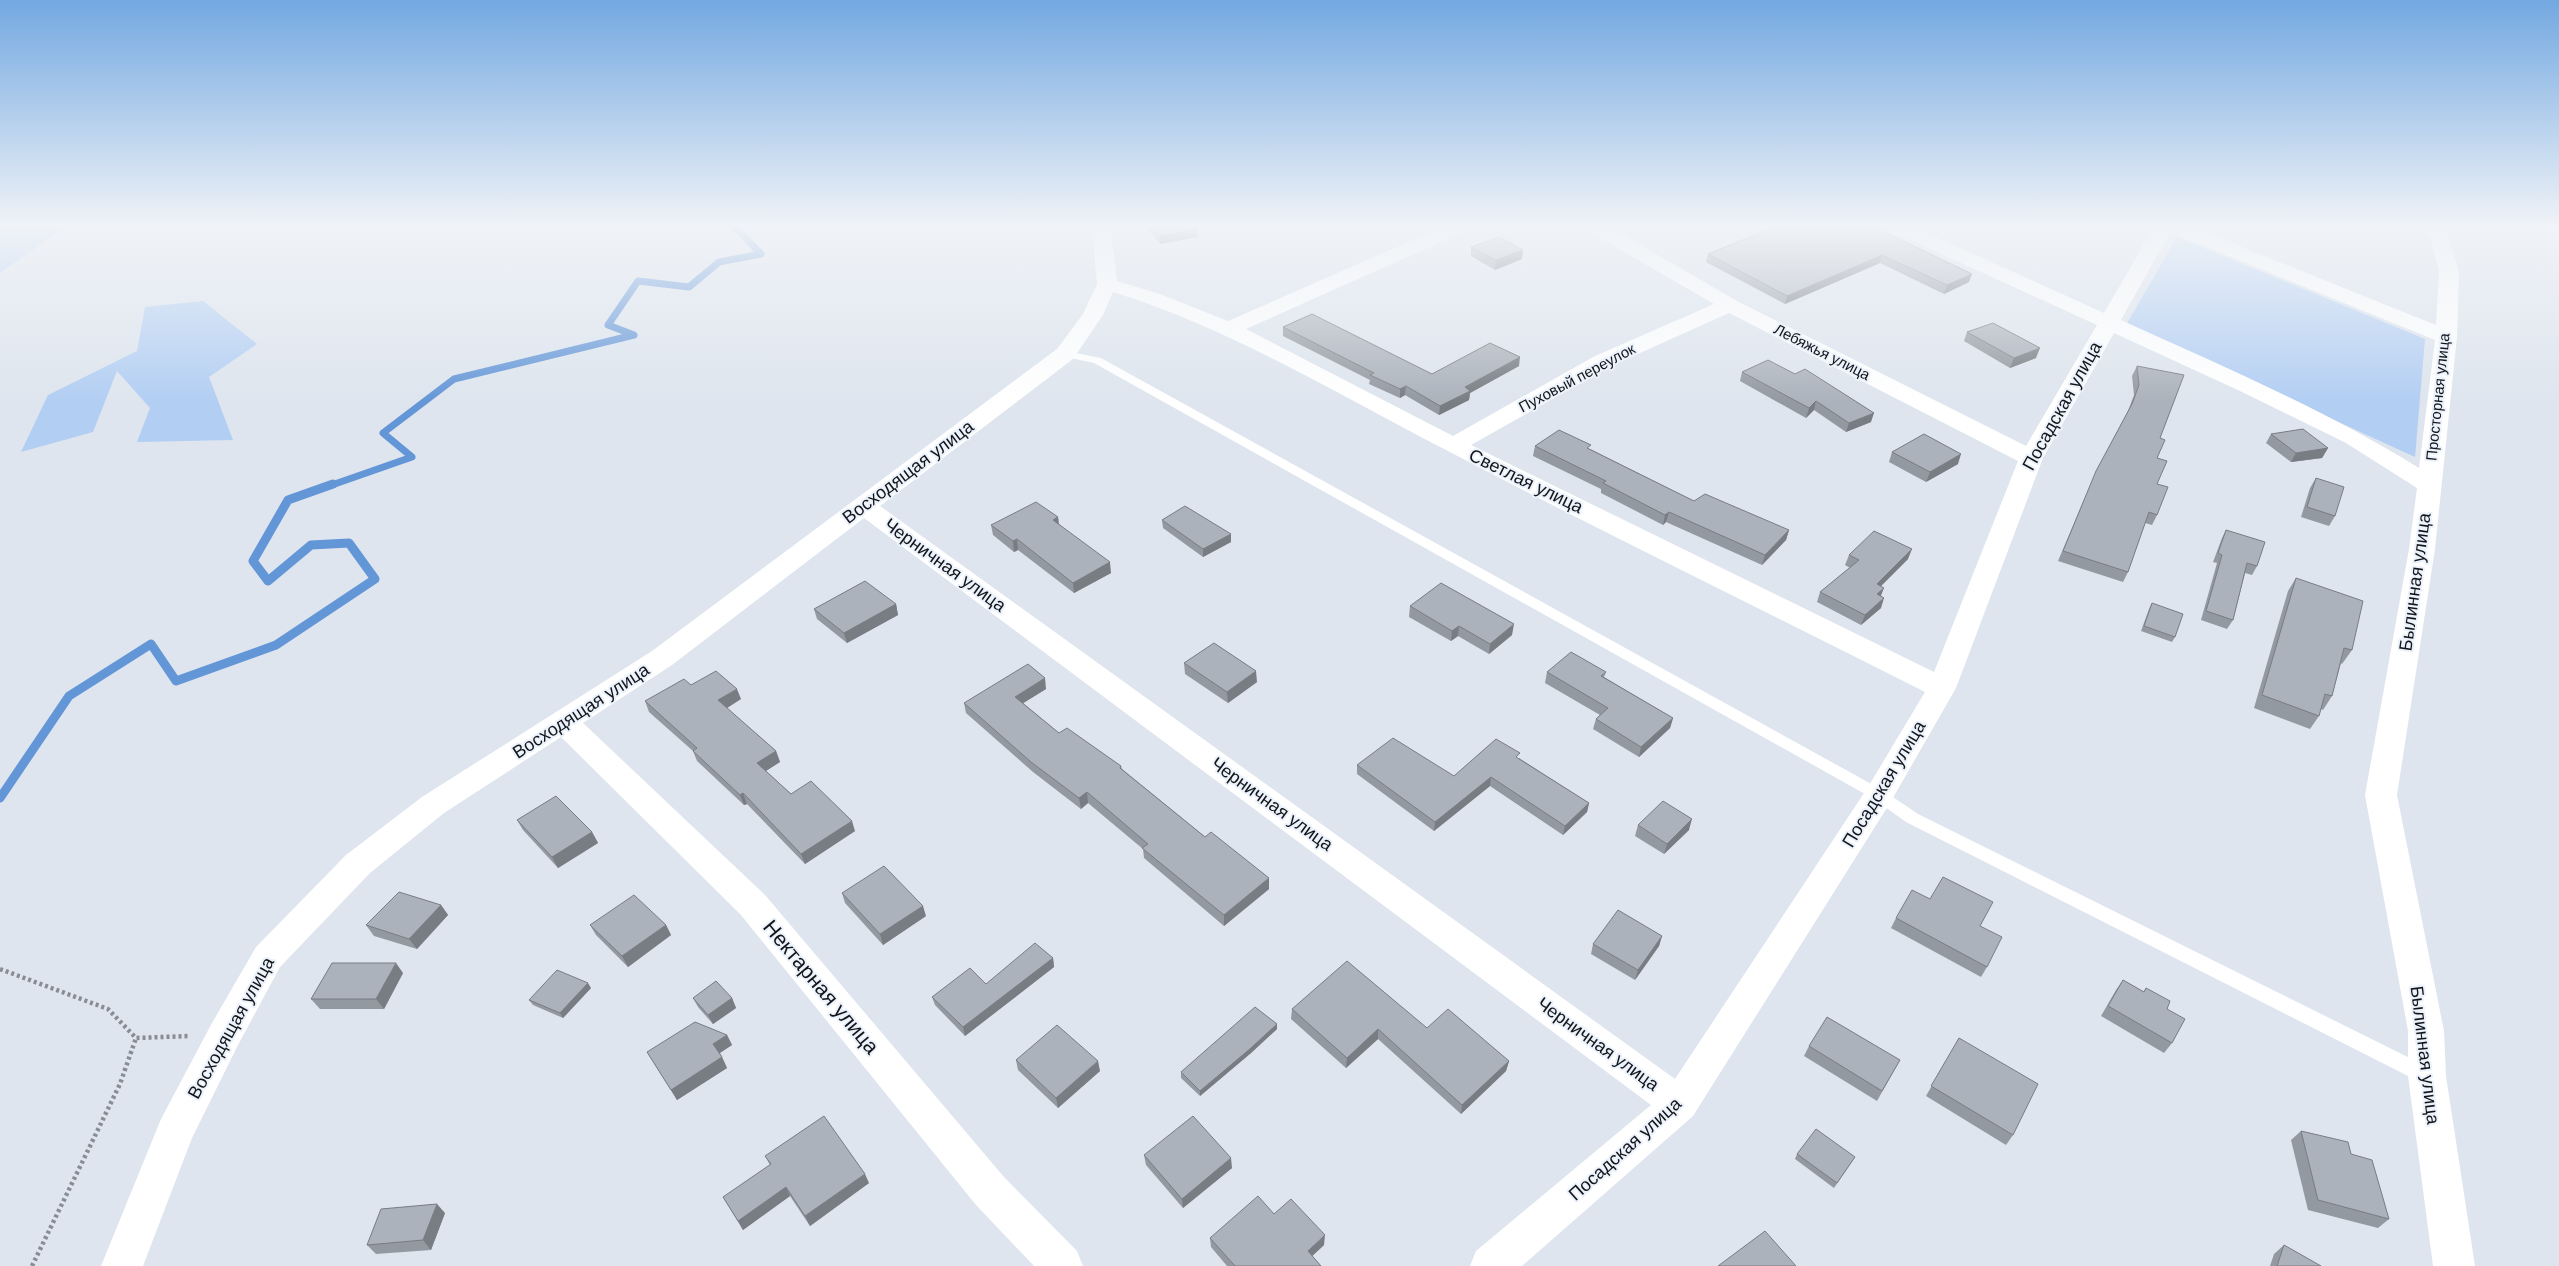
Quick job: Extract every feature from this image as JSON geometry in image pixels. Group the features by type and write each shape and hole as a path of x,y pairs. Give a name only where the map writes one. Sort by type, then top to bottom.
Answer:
{"street":[{"name":"Светлая улица","path":"1107,284 1146,294 1230,328 1454,445 1942,688"},
{"name":"Восходящая улица","path":"122,1266 175,1132 225,1034 268,956 358,864 433,806 565,723 662,658 1065,354 1093,315 1107,284"},
{"path":"1230,328 1329,284"},
{"name":"Лебяжья улица","path":"1694,284 1730,305 2030,458"},
{"path":"2024,284 2248,386 2354,438 2428,485"},
{"name":"Посадская улица","path":"1492,1266 1680,1104 1880,795 1942,688 2030,458 2130,284"},
{"path":"2316,284 2446,337"},
{"name":"Просторная улица","path":"2428,485 2446,337 2448,284"},
{"name":"Пуховый переулок","path":"1454,445 1602,361 1730,305"},
{"name":"Былинная улица","path":"2428,485 2422,549 2380,795 2426,1030 2427,1076 2454,1266"},
{"name":"Черничная улица","path":"863,505 1680,1104"},
{"name":"Нектарная улица","path":"565,723 753,906 990,1191 1062,1266"}],"lane":[{"path":"1065,354 1097,360 1880,795 1912,818 2427,1076"}],"path":[{"path":"0,969 108,1010 136,1038 225,1034"},
{"path":"32,1266 120,1084 136,1038"}],"shaded area":[{"path":"2150,284 2291,284 2425,339 2415,457 2126,325"},
{"path":"203,301 257,344 209,377 233,440 137,442 150,408 117,371 93,432 21,452 48,395 137,351 145,307"}],"building":[{"path":"1765,284 1815,284 1787,296"},
{"path":"1312,314 1432,374 1490,343 1520,357 1465,387 1470,391 1440,406 1406,386 1400,389 1370,375 1374,373 1283,327"},
{"path":"1993,323 2040,348 2014,358 1967,332"},
{"path":"1768,360 1795,374 1805,369 1874,413 1849,423 1816,401 1809,408 1742,372"},
{"path":"2137,366 2184,375 2160,438 2165,440 2157,458 2167,461 2157,484 2168,487 2157,515 2149,512 2128,572 2063,551 2096,471 2132,404 2139,385"},
{"path":"2303,429 2328,448 2296,453 2271,434"},
{"path":"1559,430 1591,445 1587,448 1694,501 1705,494 1789,530 1765,555 1669,512 1665,515 1603,483 1606,481 1535,446"},
{"path":"1924,434 1961,454 1930,472 1892,452"},
{"path":"2316,478 2344,487 2335,516 2307,507"},
{"path":"1036,502 1058,517 1053,520 1110,562 1073,583 1017,539 1013,541 991,525"},
{"path":"1185,506 1231,534 1203,549 1162,520"},
{"path":"2226,530 2265,542 2257,566 2247,563 2233,620 2206,611 2222,555 2218,553"},
{"path":"1874,531 1912,549 1877,584 1884,588 1877,594 1884,598 1865,615 1820,592 1859,560 1849,555"},
{"path":"2296,578 2363,601 2352,650 2344,648 2332,696 2325,694 2319,716 2262,695"},
{"path":"865,581 896,604 844,633 814,609"},
{"path":"1441,583 1514,624 1490,644 1459,626 1452,631 1410,606"},
{"path":"2152,603 2183,614 2175,637 2144,626"},
{"path":"1214,643 1256,671 1227,692 1184,663"},
{"path":"1571,652 1606,672 1601,676 1673,718 1641,747 1596,719 1608,708 1547,672"},
{"path":"1028,664 1045,678 1015,697 1059,733 1067,728 1121,766 1120,768 1205,837 1211,832 1269,878 1224,915 1142,848 1148,844 1087,792 1079,798 1031,762 964,703"},
{"path":"716,671 737,689 718,700 776,751 757,763 791,794 811,781 852,821 801,854 743,793 740,795 693,751 697,748 645,701 684,679 691,685"},
{"path":"1393,738 1454,776 1496,739 1520,753 1516,757 1589,803 1565,826 1491,777 1435,822 1357,765"},
{"path":"556,796 592,832 552,857 517,820"},
{"path":"1663,801 1692,819 1667,844 1638,825"},
{"path":"884,866 923,906 880,934 842,893"},
{"path":"1943,877 1993,902 1980,926 2002,937 1987,967 1896,918 1912,890 1930,899"},
{"path":"399,892 441,905 409,939 366,925"},
{"path":"634,895 666,925 622,956 590,925"},
{"path":"1618,910 1662,936 1638,970 1593,944"},
{"path":"1035,943 1053,958 963,1027 932,997 970,968 986,984"},
{"path":"1347,961 1427,1028 1448,1009 1509,1061 1462,1105 1378,1029 1347,1058 1292,1009"},
{"path":"332,963 396,963 376,999 311,999"},
{"path":"557,970 588,983 560,1013 529,1000"},
{"path":"2123,980 2144,992 2146,988 2170,1001 2167,1009 2185,1019 2172,1043 2108,1006"},
{"path":"716,981 732,998 708,1015 693,998"},
{"path":"1255,1007 1277,1024 1200,1091 1181,1072"},
{"path":"1827,1017 1900,1060 1882,1091 1809,1046"},
{"path":"695,1022 727,1035 713,1044 722,1057 671,1090 647,1052"},
{"path":"1057,1025 1098,1061 1056,1098 1016,1060"},
{"path":"1959,1038 2038,1084 2013,1135 1931,1086"},
{"path":"824,1116 865,1174 805,1216 786,1187 738,1221 723,1197 771,1164 765,1156"},
{"path":"1193,1116 1231,1158 1182,1199 1144,1155"},
{"path":"1816,1129 1855,1157 1837,1183 1797,1154"},
{"path":"2301,1131 2348,1142 2351,1154 2372,1160 2389,1219 2318,1200"},
{"path":"1258,1196 1274,1214 1291,1199 1325,1235 1308,1251 1321,1266 1235,1266 1210,1238"},
{"path":"437,1204 423,1240 367,1245 381,1209"},
{"path":"1765,1231 1796,1266 1718,1266"},
{"path":"2284,1245 2321,1266 2277,1266"}],"waterway":[{"path":"329,486 412,457 383,433 454,379 634,335 608,325 636,284"},
{"path":"664,284 689,287 693,284"},
{"path":"0,798 69,696 151,644 176,681 276,645 375,579 349,543 311,545 268,581 253,561 288,500 333,484"}]}
